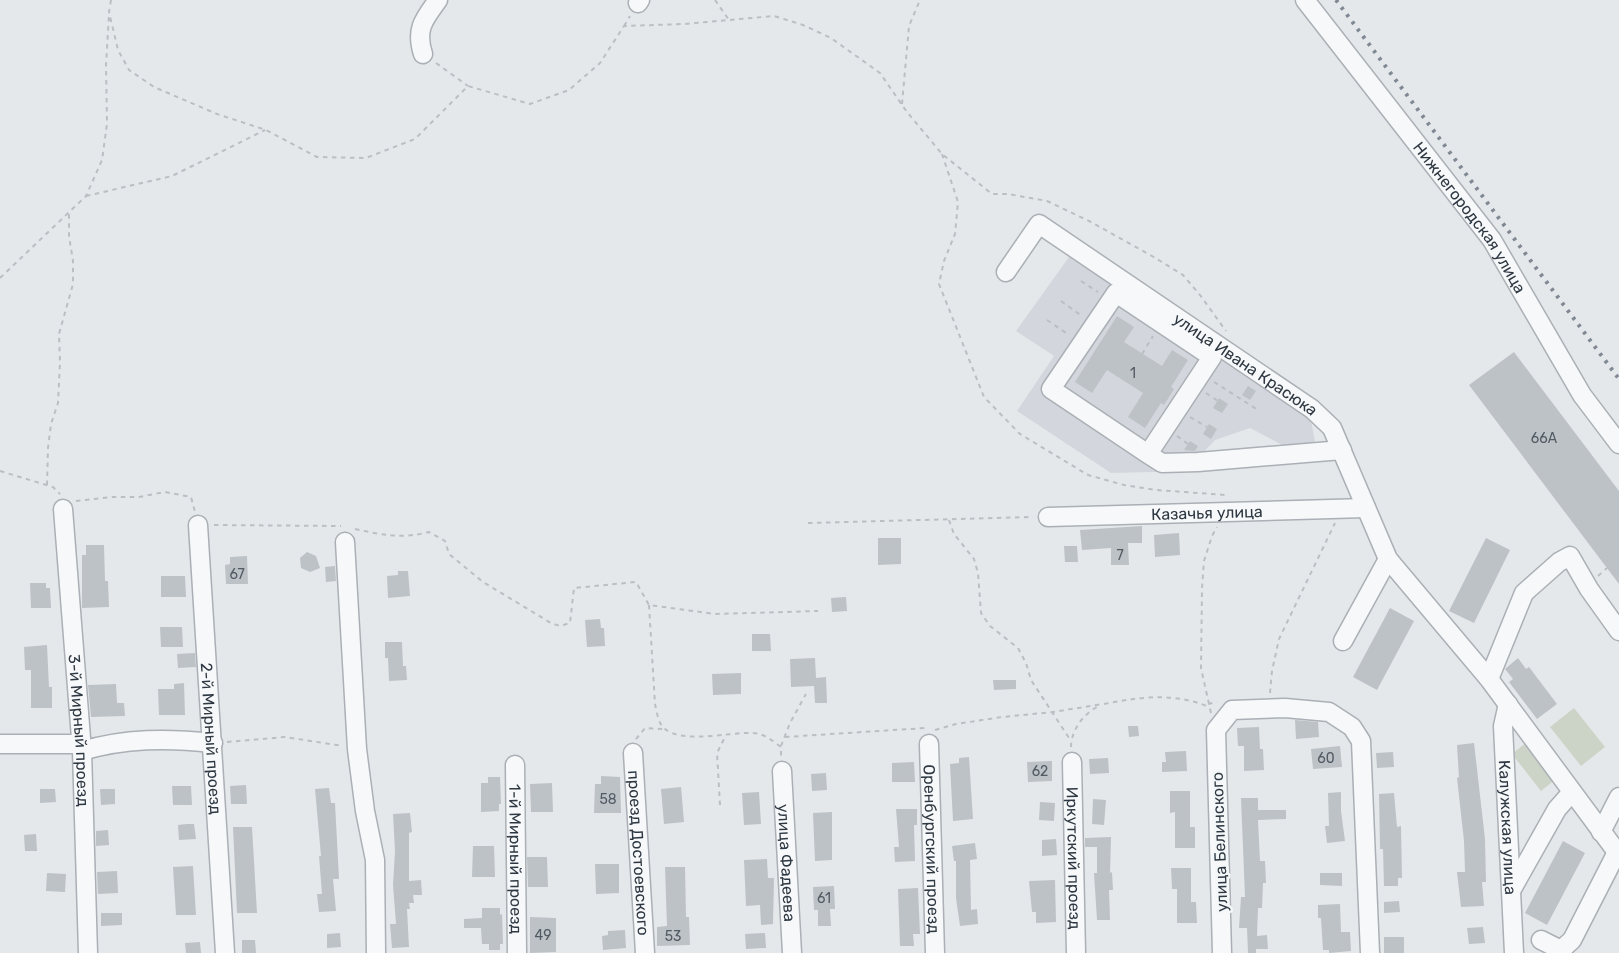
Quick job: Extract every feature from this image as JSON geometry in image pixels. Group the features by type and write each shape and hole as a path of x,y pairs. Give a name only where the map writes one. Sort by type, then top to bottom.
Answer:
{"street":[{"path":"423,54 420,35 423,20 438,0"},
{"name":"Нижнегородская улица","path":"1305,0 1492,240 1582,395 1619,444"},
{"name":"улица Ивана Красюка","path":"1006,272 1039,224 1312,409 1332,428 1388,559 1489,679 1618,853"},
{"path":"1148,454 1212,357 1116,292 1051,389 1148,454 1162,463 1342,450"},
{"name":"Казачья улица","path":"1048,517 1366,507"},
{"name":"3-й Мирный проезд","path":"63,509 81,747 88,953"},
{"name":"2-й Мирный проезд","path":"198,525 225,953"},
{"path":"349,535 357,750 365,811 375,860 376,953"},
{"path":"1489,679 1524,593 1559,562 1570,556 1589,589 1619,631"},
{"path":"1342,641 1388,559"},
{"name":"Калужская улица","path":"1508,704 1503,726 1514,953"},
{"path":"1216,730 1232,710 1285,708 1329,712 1352,727 1361,741 1370,953"},
{"name":"улица Белинского","path":"1216,730 1222,953"},
{"path":"0,744 81,747 138,740 179,739 213,743"},
{"name":"Оренбургский проезд","path":"929,744 935,953"},
{"name":"проезд Достоевского","path":"633,753 645,953"},
{"name":"Иркутский проезд","path":"1072,762 1076,953"},
{"name":"1-й Мирный проезд","path":"515,765 517,953"},
{"name":"улица Фадеева","path":"782,771 792,953"},
{"path":"1512,889 1557,809 1572,792"},
{"path":"1601,832 1619,797"},
{"path":"1541,940 1560,950 1572,940 1618,853"}],"path":[{"path":"0,278 86,196 102,160 106,133 106,65 111,0"},
{"path":"715,0 729,20"},
{"path":"902,104 909,26 920,0"},
{"path":"109,12 118,50 129,70 154,87 217,114 266,130 317,157 366,158 415,138 468,86"},
{"path":"423,54 468,86 530,104 569,90 600,63 624,26 684,24 774,16 803,25 831,38 880,73 942,154 992,194 1008,194 1047,201 1091,222 1183,275 1229,335"},
{"path":"86,196 172,176 266,130"},
{"path":"46,485 51,424 58,403 60,362 58,334 73,284 69,212"},
{"path":"1081,281 1111,299"},
{"path":"1061,301 1095,324"},
{"path":"1047,320 1082,343"},
{"path":"1142,354 1161,323"},
{"path":"1202,374 1258,410"},
{"path":"1178,409 1207,427"},
{"path":"0,471 46,485 60,492 63,509 79,500 139,497 165,492 191,497 198,525 343,526 349,535 391,537 413,536 429,531 445,541 449,554 483,582 550,623 560,626 570,623 574,588 636,582 648,605 655,704 658,719 664,729"},
{"path":"1270,697 1272,671 1280,639 1342,508"},
{"path":"1216,730 1201,668 1202,588 1204,561 1212,536 1226,512"},
{"path":"808,524 1048,517"},
{"path":"949,520 954,534 974,560 978,573 981,613 990,626 1017,648 1026,663 1030,680 1071,741 1072,762"},
{"path":"648,605 715,614 818,611"},
{"path":"782,771 781,747 784,737 806,694"},
{"path":"784,737 937,728 1152,696 1184,698 1209,705 1217,702"},
{"path":"1071,741 1082,719 1103,704"},
{"path":"633,753 636,738 645,728 664,729 690,736 753,733 765,736 781,747"},
{"path":"929,744 932,733 937,728"},
{"path":"720,805 717,753 726,735"},
{"path":"213,743 285,737 324,742 357,750"}],"shaded area":[{"path":"1069,257 1310,415 1316,447 1290,449 1250,428 1215,440 1198,458 1198,471 1111,473 1017,411 1054,356 1016,331"},
{"path":"1574,708 1605,747 1581,766 1550,727"},
{"path":"1528,741 1557,778 1541,791 1512,754"}],"building":[{"path":"1117,316 1134,327 1124,342 1162,366 1172,350 1188,360 1171,387 1174,389 1164,405 1161,403 1145,428 1128,417 1143,393 1107,370 1092,393 1075,382"},
{"path":"1514,352 1619,491 1619,584 1469,385"},
{"path":"1248,386 1256,391 1250,400 1242,395"},
{"path":"1219,398 1228,404 1222,413 1213,408"},
{"path":"1209,424 1217,429 1211,439 1203,434"},
{"path":"1190,441 1198,446 1195,451 1184,450"},
{"path":"1142,526 1142,543 1128,543 1129,565 1111,565 1111,548 1082,550 1080,530"},
{"path":"1179,533 1180,555 1155,557 1154,535"},
{"path":"878,538 901,538 901,564 878,565"},
{"path":"1486,538 1510,550 1474,623 1449,611"},
{"path":"86,545 104,545 105,581 108,581 109,607 82,608 82,555 86,555"},
{"path":"1064,546 1077,546 1078,562 1065,562"},
{"path":"307,552 316,556 320,568 310,572 301,568 300,558"},
{"path":"247,556 248,584 226,584 225,565 230,564 230,557"},
{"path":"335,566 336,581 326,582 325,567"},
{"path":"398,571 408,571 410,596 388,598 387,576 398,575"},
{"path":"161,576 185,576 186,597 161,597"},
{"path":"30,583 46,583 46,588 50,588 51,608 31,608"},
{"path":"846,597 847,611 832,612 831,598"},
{"path":"1390,608 1414,621 1377,690 1353,677"},
{"path":"600,619 601,628 604,628 605,646 587,647 585,620"},
{"path":"160,627 182,627 183,647 161,647"},
{"path":"752,634 770,634 771,651 752,651"},
{"path":"385,642 402,642 403,666 406,666 407,680 389,681"},
{"path":"47,645 52,708 31,708 31,670 25,670 24,647"},
{"path":"195,653 196,667 178,668 177,654"},
{"path":"815,658 816,678 826,677 827,703 815,703 814,686 791,687 790,659"},
{"path":"1518,658 1526,669 1529,667 1557,704 1537,719 1509,682 1513,679 1505,669"},
{"path":"741,673 741,694 713,695 712,674"},
{"path":"993,680 1016,680 1016,689 994,690"},
{"path":"184,683 185,715 159,715 158,689 174,689 174,684"},
{"path":"116,684 117,703 124,703 125,716 91,717 88,685"},
{"path":"1295,720 1318,722 1319,737 1296,739"},
{"path":"1128,726 1138,726 1139,736 1129,737"},
{"path":"1259,727 1264,770 1244,771 1244,746 1238,746 1237,728"},
{"path":"1474,743 1485,839 1486,882 1482,882 1484,906 1461,907 1457,872 1465,872 1457,778 1459,777 1457,745"},
{"path":"1340,746 1342,767 1313,769 1311,749"},
{"path":"1186,751 1187,771 1162,772 1162,762 1166,762 1165,752"},
{"path":"1393,752 1394,767 1377,768 1376,753"},
{"path":"969,757 973,819 953,821 950,764 959,763 959,758"},
{"path":"1108,758 1109,773 1090,774 1089,759"},
{"path":"1052,761 1052,781 1028,782 1027,762"},
{"path":"914,762 915,782 892,782 892,763"},
{"path":"826,773 827,790 812,791 811,774"},
{"path":"601,776 620,777 621,813 594,813 595,784 601,784"},
{"path":"488,777 500,777 499,811 481,812 481,783 488,783"},
{"path":"552,783 553,812 531,812 530,784"},
{"path":"246,785 247,804 231,804 230,786"},
{"path":"172,786 191,786 192,805 173,805"},
{"path":"681,787 684,822 664,824 661,789"},
{"path":"329,788 331,803 335,803 339,879 333,879 336,911 319,912 317,894 322,894 319,856 321,856 315,789"},
{"path":"40,789 55,789 56,802 40,803"},
{"path":"100,789 115,789 115,804 101,805"},
{"path":"1170,791 1190,791 1190,827 1195,827 1195,848 1175,848 1175,812 1170,813"},
{"path":"759,792 761,824 744,825 742,793"},
{"path":"1341,792 1345,841 1327,843 1325,826 1329,826 1328,793"},
{"path":"1394,793 1397,827 1401,826 1402,878 1398,878 1398,886 1384,886 1383,849 1380,849 1379,794"},
{"path":"1241,798 1258,798 1258,810 1286,810 1286,819 1258,820 1260,861 1265,861 1266,883 1263,883 1262,908 1258,908 1257,936 1267,935 1268,949 1256,949 1256,953 1248,953 1247,928 1239,928 1241,897 1245,897"},
{"path":"1093,799 1106,800 1104,825 1092,824"},
{"path":"1040,802 1055,803 1054,821 1039,820"},
{"path":"896,809 917,809 917,825 914,825 915,861 895,862 894,847 899,847"},
{"path":"832,812 832,860 815,861 813,813"},
{"path":"410,813 412,832 409,833 409,881 421,880 422,895 413,895 414,903 409,903 410,909 407,909 409,947 392,948 390,924 396,924 393,885 395,851 393,814"},
{"path":"194,824 196,839 179,840 178,825"},
{"path":"233,827 252,827 257,913 237,913"},
{"path":"108,830 109,845 96,846 96,831"},
{"path":"36,834 37,851 25,851 24,835"},
{"path":"1111,837 1110,873 1112,872 1113,890 1109,890 1110,920 1097,920 1094,873 1097,873 1097,847 1085,847 1085,838"},
{"path":"1056,839 1057,855 1042,856 1042,840"},
{"path":"1563,841 1585,853 1547,925 1525,913"},
{"path":"975,843 977,859 970,860 971,910 977,909 978,924 960,926 956,898 956,861 954,861 952,846"},
{"path":"473,846 494,846 495,877 472,877"},
{"path":"527,857 547,857 548,887 528,887"},
{"path":"767,859 768,878 774,878 773,924 761,925 760,905 746,906 744,860"},
{"path":"595,864 619,864 619,893 596,894"},
{"path":"193,866 196,915 176,915 173,867"},
{"path":"665,867 685,867 686,917 689,917 690,945 657,946 657,927 667,926"},
{"path":"1171,868 1191,868 1191,902 1196,902 1197,923 1177,923 1177,889 1172,889"},
{"path":"117,871 118,893 98,894 97,872"},
{"path":"47,873 66,874 65,892 46,891"},
{"path":"1320,873 1342,873 1342,886 1320,885"},
{"path":"1055,880 1056,922 1036,923 1036,912 1032,912 1029,881"},
{"path":"834,886 835,909 830,909 831,926 818,926 818,910 814,910 813,887"},
{"path":"918,888 920,934 913,934 914,946 900,946 898,889"},
{"path":"1399,901 1400,912 1384,913 1384,902"},
{"path":"1340,904 1341,932 1350,932 1351,951 1329,953 1329,950 1323,950 1318,905"},
{"path":"482,908 500,908 503,944 500,944 500,950 489,950 489,944 482,944 481,928 464,928 464,919 482,918"},
{"path":"101,913 122,913 122,925 101,926"},
{"path":"530,917 556,918 556,952 530,953"},
{"path":"1483,927 1485,943 1469,944 1467,928"},
{"path":"625,930 626,948 603,950 602,936 608,935 608,931"},
{"path":"340,933 341,947 327,948 327,934"},
{"path":"765,933 766,948 746,949 745,934"},
{"path":"1384,937 1404,937 1404,953 1384,953"},
{"path":"242,940 255,940 256,953 242,953"},
{"path":"200,942 201,953 186,953 185,943"}],"railway":[{"path":"1336,0 1619,379"}]}
